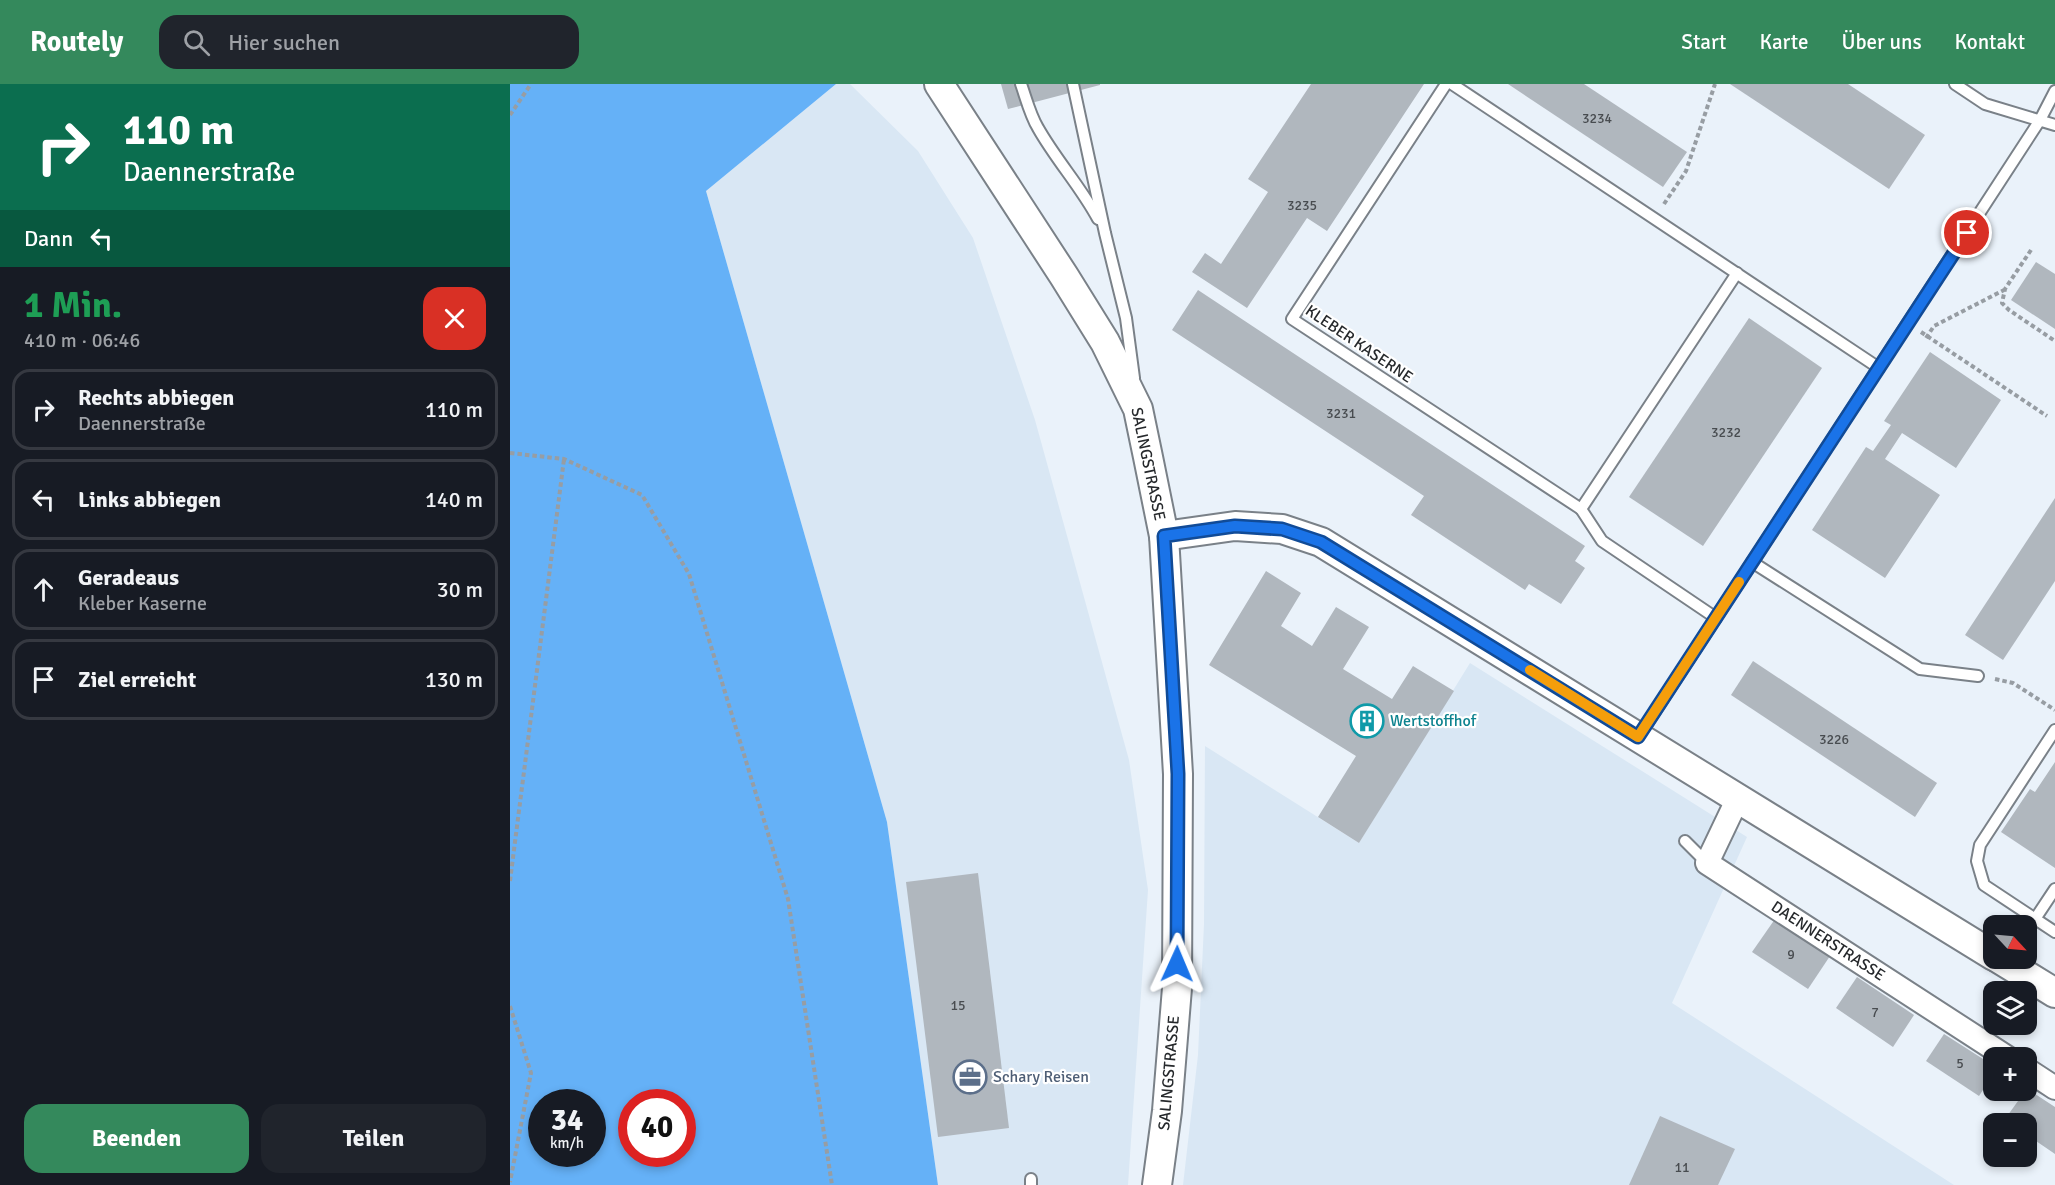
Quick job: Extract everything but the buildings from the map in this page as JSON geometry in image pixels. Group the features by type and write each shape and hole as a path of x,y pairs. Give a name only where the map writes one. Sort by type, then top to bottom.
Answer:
{"street":[{"name":"SALINGSTRASSE","path":"939,84 1065,276 1105,342 1138,408 1164,536 1178,774 1177,976 1167,1111 1157,1185"},
{"path":"1164,536 1235,526 1282,529 1321,542 1983,949"},
{"path":"1707,863 1738,798"},
{"name":"DAENNERSTRASSE","path":"1707,863 1991,1047"},
{"path":"2016,969 2055,993"},
{"path":"2037,1076 2055,1088"}],"lane":[{"path":"1021,84 1036,126 1087,197 1105,233"},
{"path":"1073,84 1126,318 1138,408"},
{"name":"KLEBER KASERNE","path":"1446,84 1292,319 1581,509 1602,542 1716,618"},
{"path":"1452,84 1879,368"},
{"path":"1955,84 1985,104 2055,125"},
{"path":"1638,737 2040,120 2055,91"},
{"path":"1581,509 1737,273"},
{"path":"1752,562 1920,669 1978,675"},
{"path":"2029,915 1984,885 1977,861 1980,845 2055,730"},
{"path":"1685,841 1707,863"},
{"path":"2037,916 2055,889"},
{"path":"2037,920 2055,932"}],"path":[{"path":"510,115 531,84"},
{"path":"1655,218 1686,171 1715,84"},
{"path":"2031,250 2005,289 2002,303 2055,341"},
{"path":"1926,338 1934,326 2005,289"},
{"path":"1909,321 1926,338 2048,417"},
{"path":"510,453 564,459 642,495 689,574 788,898 832,1185"},
{"path":"510,880 564,459"},
{"path":"1978,675 2013,682 2055,710"},
{"path":"510,1006 531,1073 510,1182"}],"shaded area":[{"path":"510,84 836,84 706,191 887,822 938,1185 510,1185"},
{"path":"836,84 850,84 918,151 973,238 1035,420 1129,760 1148,890 1128,1185 938,1185 887,822 706,191"},
{"path":"1470,663 1747,837 1672,1003 1954,1185 1183,1185 1198,1055 1204,924 1205,746 1359,843"}],"slow traffic":[{"path":"1530,670 1638,737 1739,582"}],"place":[{"name":"Wertstoffhof","path":"1367,721"},
{"name":"Schary Reisen","path":"970,1077"}],"route":[{"path":"1177,964 1178,774 1164,536 1235,526 1282,529 1321,542 1638,737 1967,233"}]}
